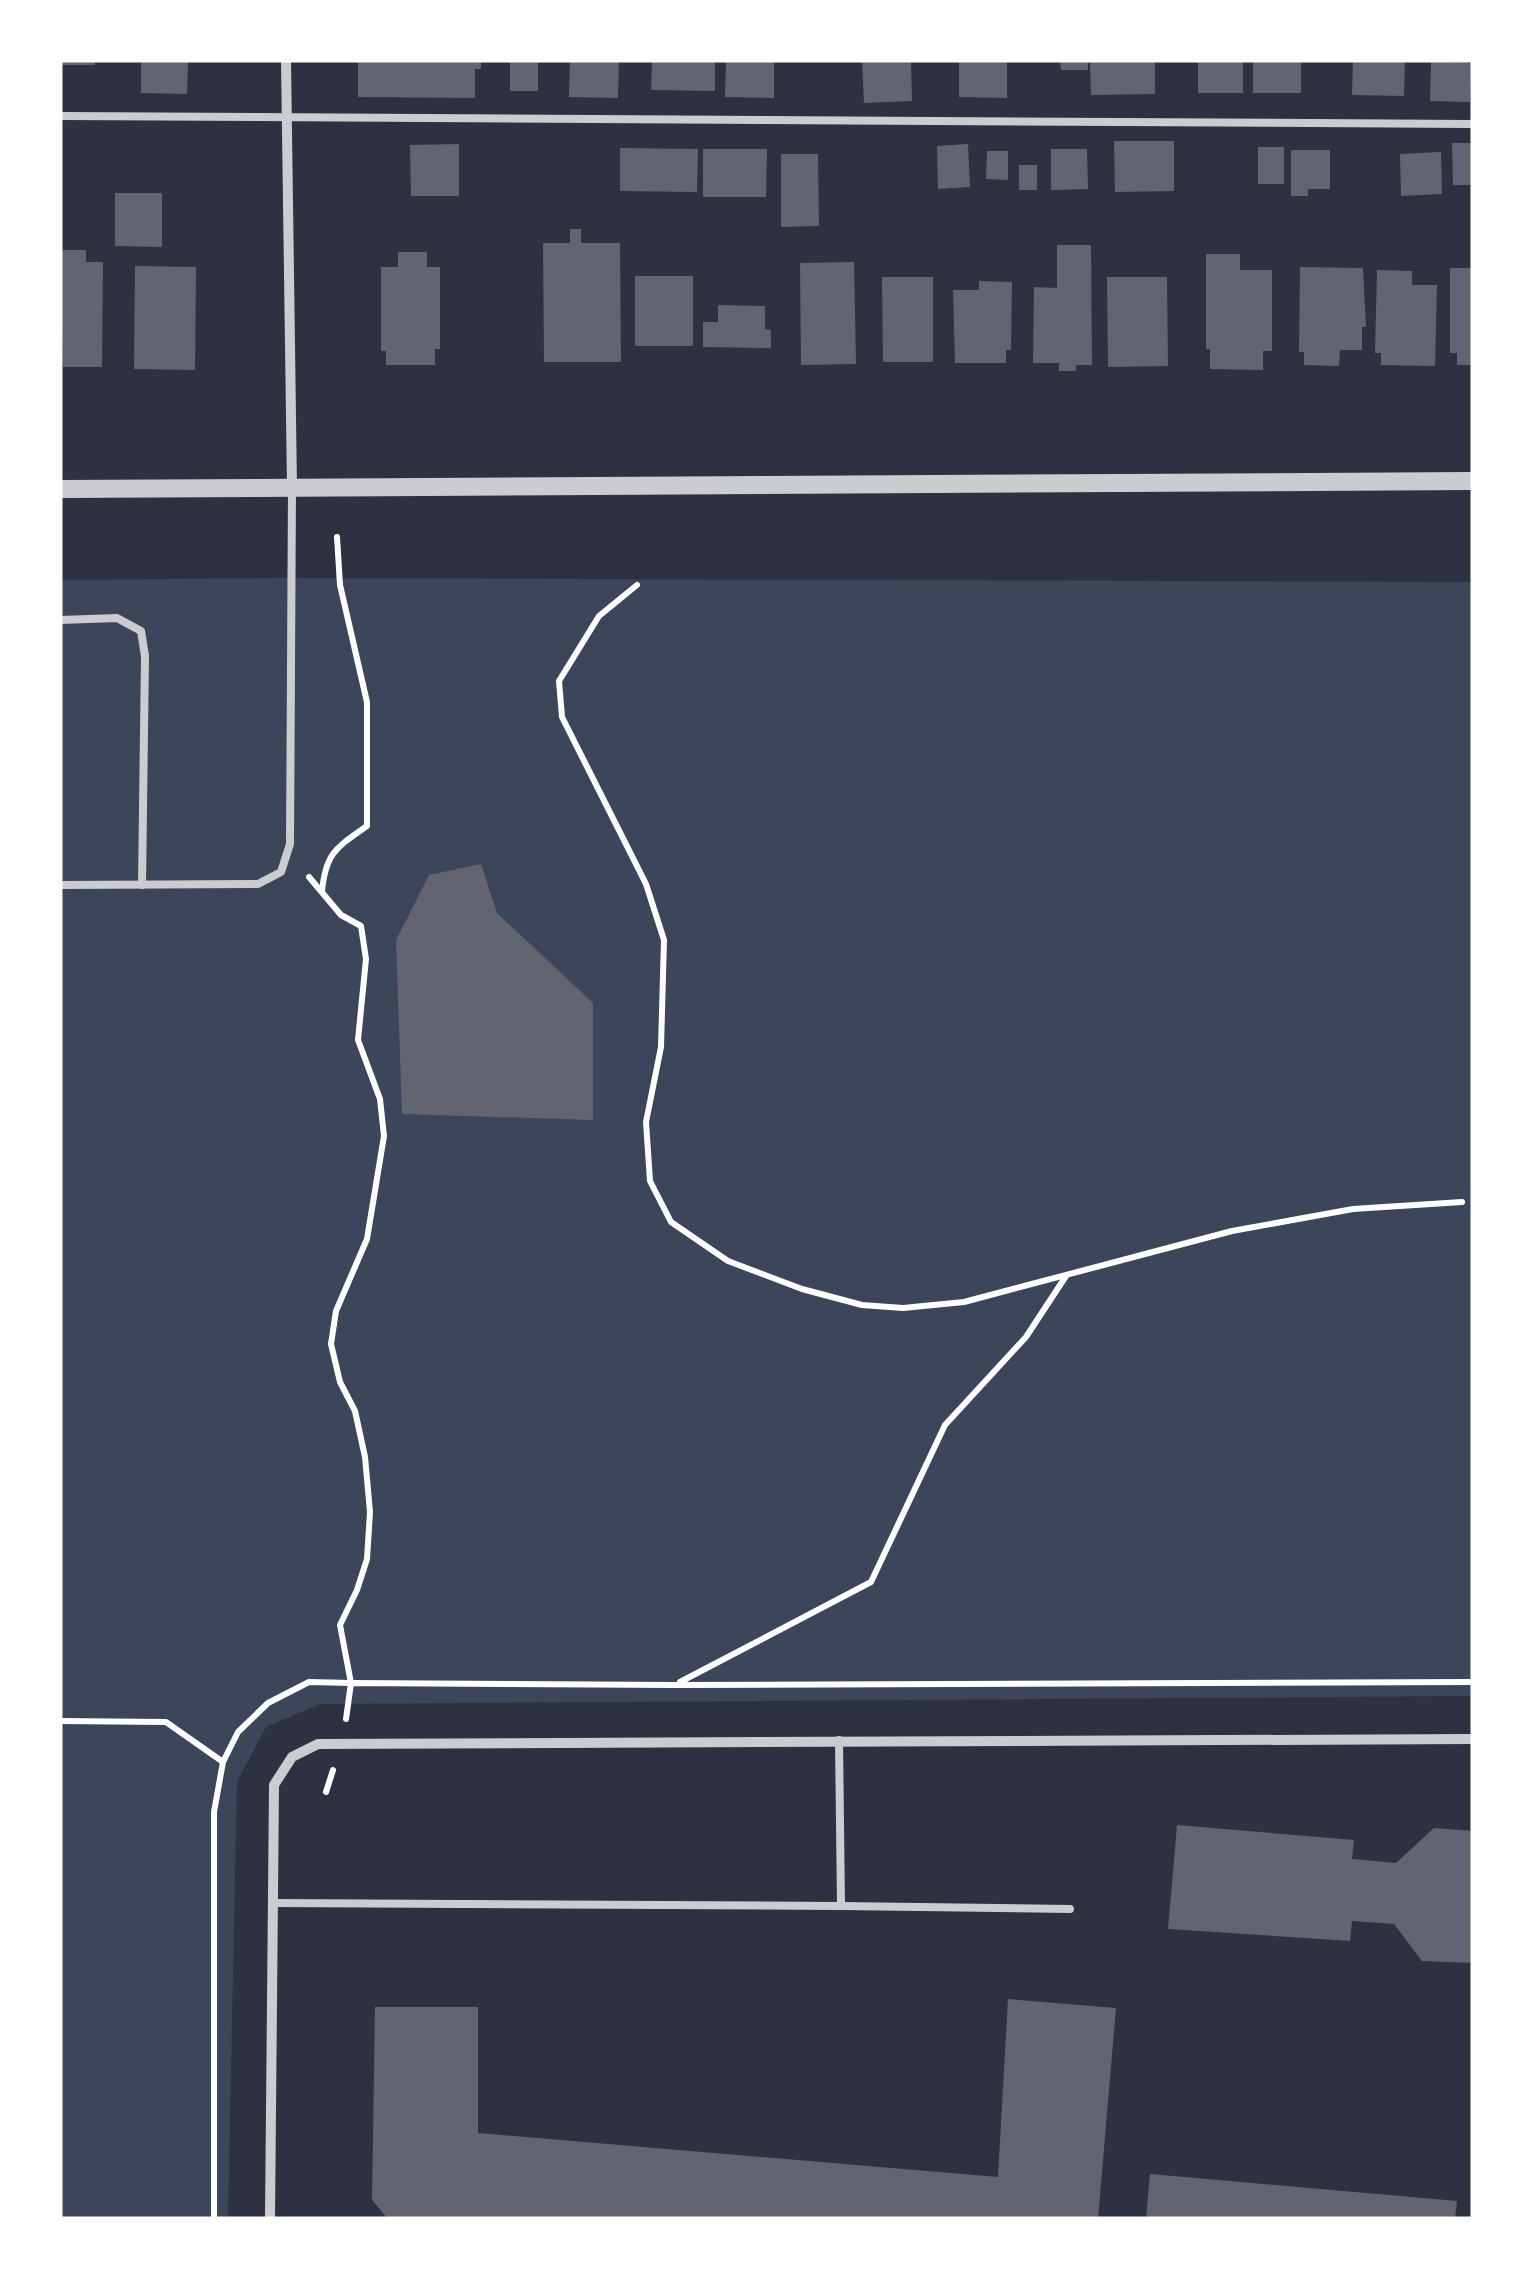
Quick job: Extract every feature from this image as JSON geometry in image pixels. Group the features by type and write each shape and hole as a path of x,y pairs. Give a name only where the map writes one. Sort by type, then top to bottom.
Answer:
{"street":[{"path":"286,60 292,488"},
{"path":"60,489 1473,481"},
{"path":"270,2219 274,1784 292,1757 318,1744 1473,1739"}],"lane":[{"path":"60,116 1473,124"},
{"path":"60,885 258,884 281,872 290,844 292,488"},
{"path":"60,620 117,618 142,631 142,885"},
{"path":"839,1740 842,1906"},
{"path":"273,1903 1070,1909"}],"path":[{"path":"322,892 324,864 367,826 367,702 340,586 337,537"},
{"path":"637,585 599,616 559,682 562,716 646,884 664,940 661,1048 646,1122 650,1182 671,1222 728,1261 802,1289 862,1305 903,1308 964,1302 1232,1231 1353,1209 1462,1202"},
{"path":"309,877 341,915 361,926 366,959 358,1040 380,1099 384,1136 367,1240 336,1311 331,1344 340,1382 355,1411 365,1457 370,1512 367,1559 340,1625 351,1701"},
{"path":"675,1685 872,1582 945,1425 1026,1337 1067,1274"},
{"path":"214,2219 214,1812 223,1762 238,1732 268,1703 309,1682 1473,1682"},
{"path":"60,1721 166,1722 223,1762"}],"shaded area":[{"path":"60,580 1473,582 1473,1696 320,1704 266,1727 237,1782 228,2219 60,2219"}],"building":[{"path":"60,60 95,60 95,65 60,65"},
{"path":"141,60 188,60 187,94 141,93"},
{"path":"358,60 481,60 481,69 475,69 475,98 358,97"},
{"path":"510,60 538,60 538,91 510,91"},
{"path":"570,60 619,60 618,98 569,97"},
{"path":"652,60 715,60 715,91 651,90"},
{"path":"726,60 774,60 774,98 725,97"},
{"path":"862,60 911,60 912,101 864,103"},
{"path":"959,60 1007,60 1007,98 959,97"},
{"path":"1060,60 1088,60 1088,70 1061,70"},
{"path":"1090,60 1155,60 1155,94 1091,95"},
{"path":"1198,60 1243,60 1243,93 1198,93"},
{"path":"1253,60 1301,60 1301,93 1253,93"},
{"path":"1353,60 1405,60 1404,96 1352,95"},
{"path":"1431,61 1471,63 1470,102 1430,101"},
{"path":"1114,141 1174,141 1174,191 1115,192"},
{"path":"1452,143 1473,143 1473,185 1453,185"},
{"path":"459,144 459,196 411,196 410,145"},
{"path":"968,144 970,187 938,189 937,146"},
{"path":"1258,147 1284,147 1284,184 1258,184"},
{"path":"620,148 698,149 697,192 620,191"},
{"path":"703,149 767,149 766,197 703,197"},
{"path":"1051,149 1087,149 1088,189 1051,190"},
{"path":"1291,150 1330,150 1330,189 1308,189 1308,196 1291,196"},
{"path":"987,151 1008,151 1008,180 986,179"},
{"path":"1441,152 1442,194 1401,196 1400,154"},
{"path":"781,154 818,154 819,226 781,227"},
{"path":"1019,165 1037,165 1037,190 1019,190"},
{"path":"115,193 162,193 162,247 115,246"},
{"path":"570,229 581,229 581,243 620,243 621,362 544,362 543,243 570,243"},
{"path":"1057,245 1091,245 1092,365 1076,365 1076,371 1059,371 1059,363 1033,363 1034,287 1057,288"},
{"path":"60,250 86,250 86,262 103,262 102,367 63,367"},
{"path":"398,252 427,252 427,267 440,267 440,349 435,349 435,365 386,365 386,351 381,351 381,267 398,267"},
{"path":"1206,254 1240,254 1240,270 1272,270 1272,351 1263,351 1263,370 1210,369 1210,349 1206,349"},
{"path":"854,262 856,364 801,365 800,263"},
{"path":"135,266 196,267 195,370 134,369"},
{"path":"1300,267 1363,268 1366,327 1362,327 1362,350 1340,350 1339,366 1304,365 1304,352 1299,352"},
{"path":"1450,268 1473,268 1473,365 1457,365 1457,353 1450,353"},
{"path":"1377,270 1412,271 1412,285 1437,285 1435,366 1381,365 1381,353 1375,353"},
{"path":"635,276 693,276 693,346 635,346"},
{"path":"882,277 933,277 933,362 883,362"},
{"path":"1107,277 1167,277 1168,366 1108,367"},
{"path":"979,281 1012,282 1011,350 1006,350 1006,363 955,363 953,290 979,290"},
{"path":"718,305 765,306 765,329 771,330 771,348 703,347 703,322 718,322"},
{"path":"481,864 497,913 593,1003 593,1120 402,1114 396,940 429,875"},
{"path":"1177,1825 1354,1840 1352,1859 1396,1863 1434,1828 1473,1831 1473,1963 1422,1961 1394,1924 1352,1921 1350,1941 1168,1929"},
{"path":"1008,1999 1116,2008 1098,2219 388,2219 372,2200 375,2007 478,2007 478,2133 998,2177"},
{"path":"1150,2174 1457,2201 1455,2219 1146,2219"}]}
